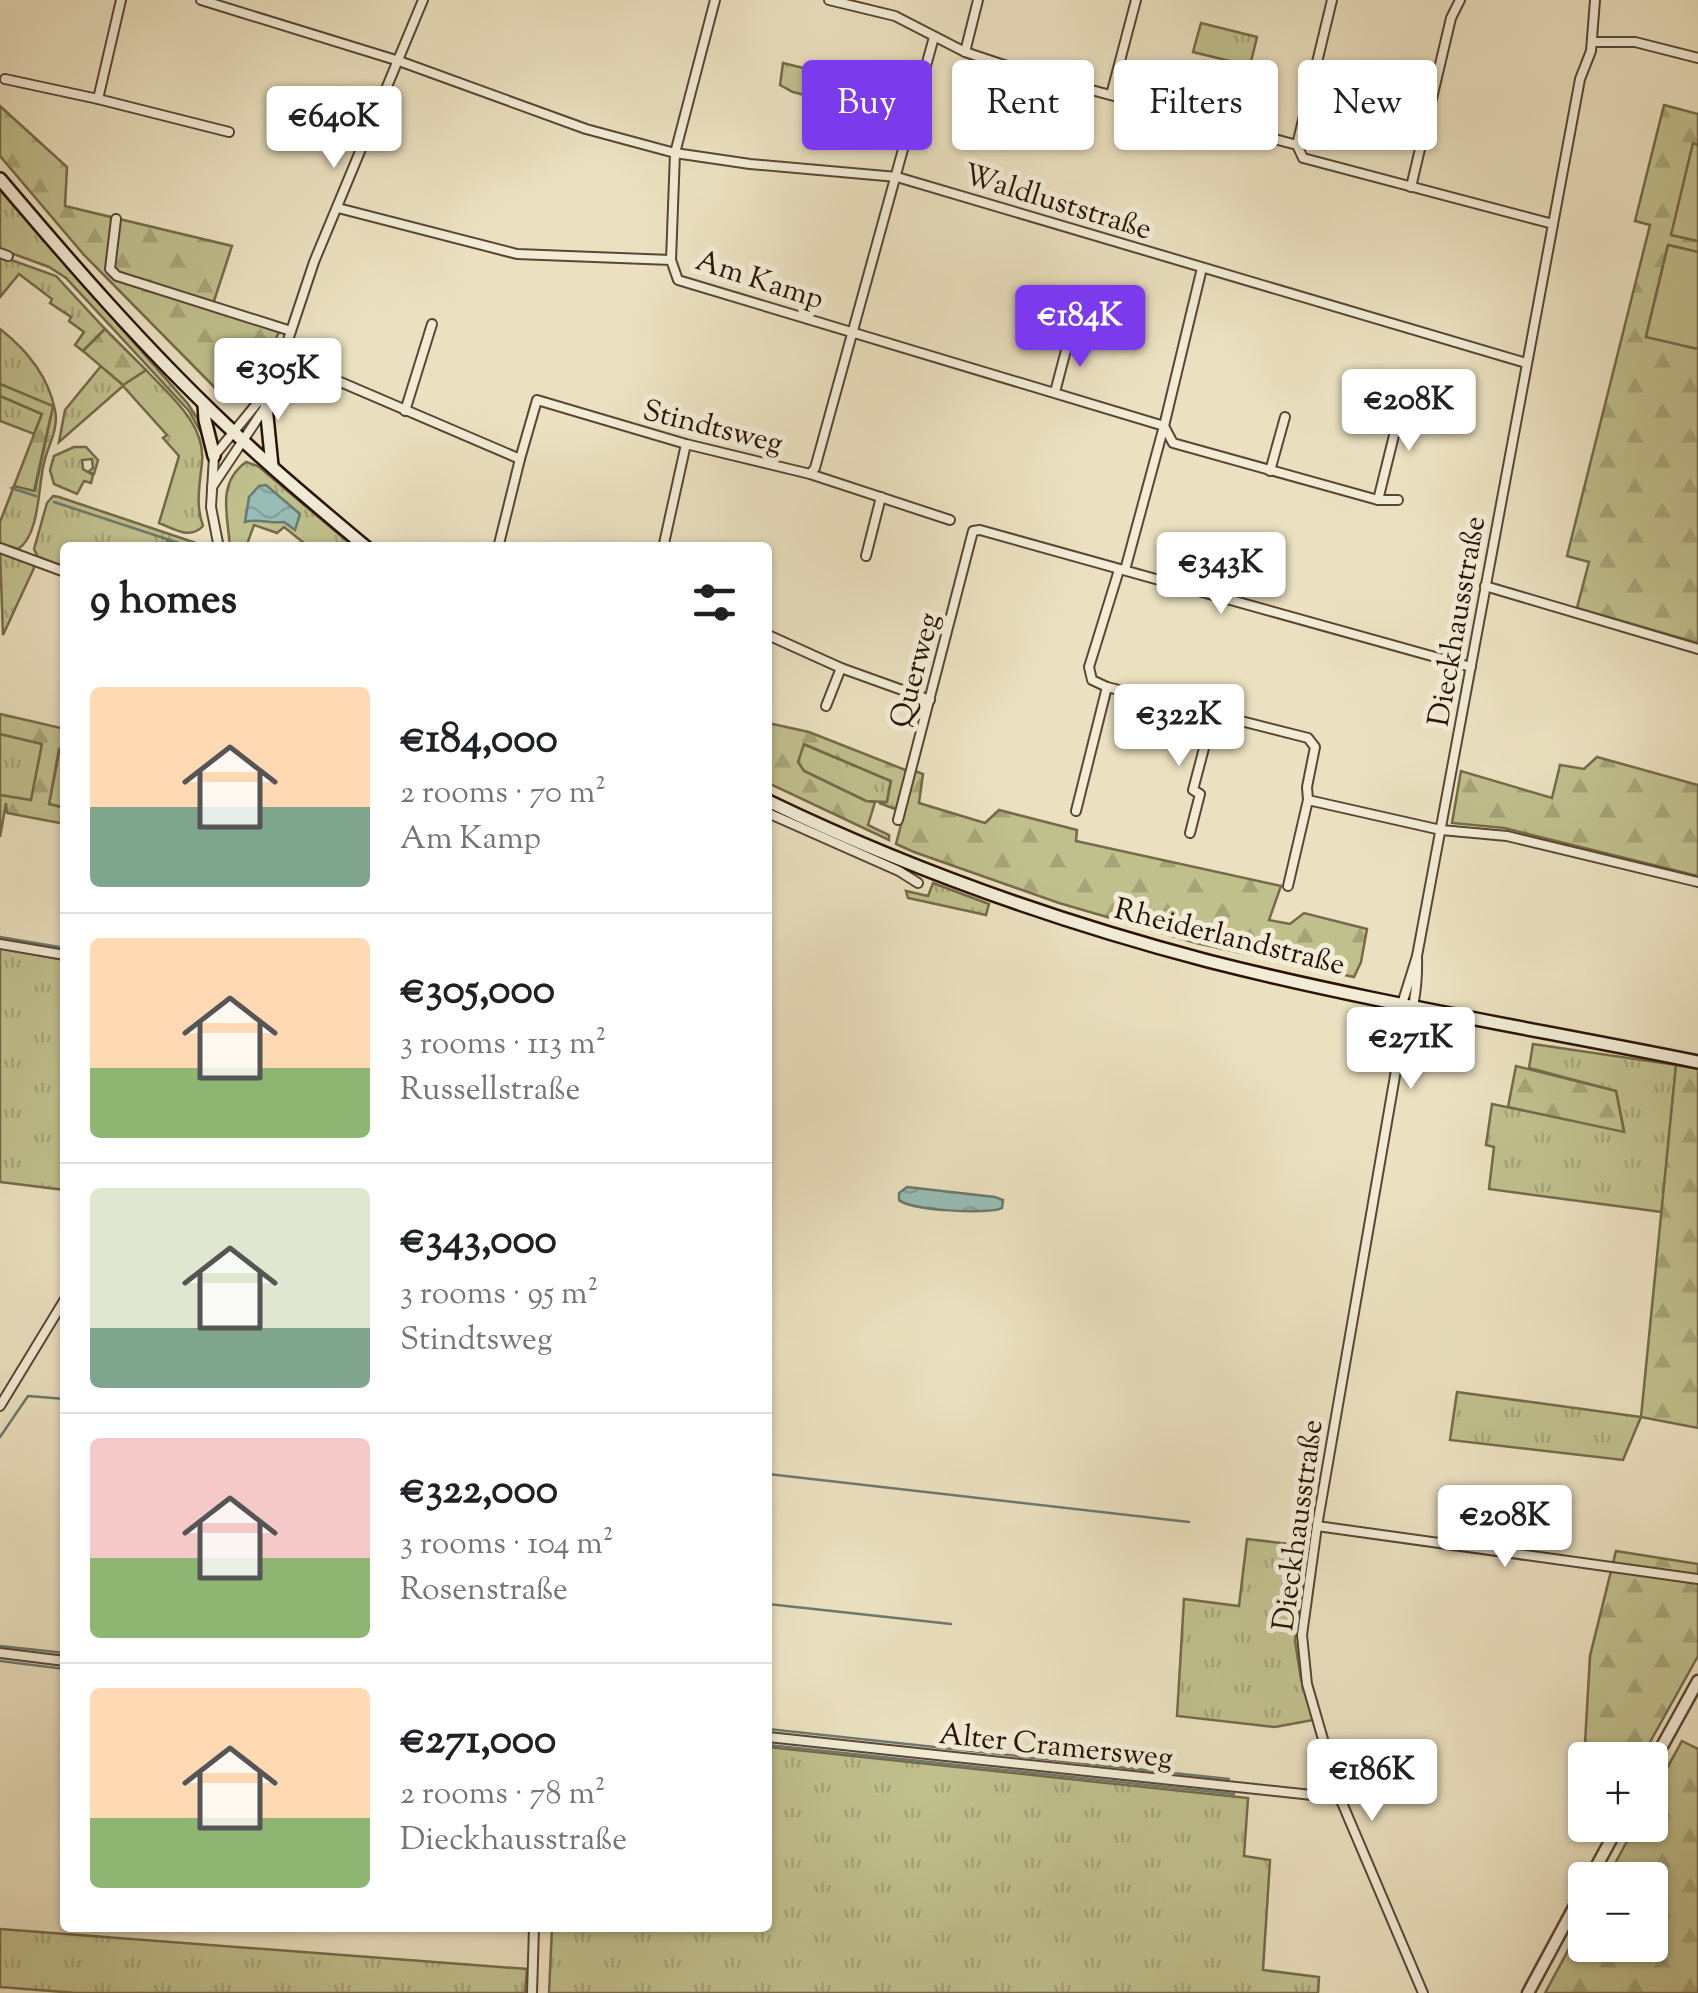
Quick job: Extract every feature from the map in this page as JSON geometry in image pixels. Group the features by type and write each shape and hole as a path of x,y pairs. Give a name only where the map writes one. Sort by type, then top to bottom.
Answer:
{"main road":[{"path":"0,179 97,293 204,404 361,542"},
{"path":"204,404 214,456"},
{"path":"266,406 272,466"},
{"name":"Rheiderlandstraße","path":"772,804 909,864 1076,923 1212,962 1698,1062"}],"street":[{"path":"98,100 121,0"},
{"name":"Waldluststraße","path":"201,0 399,61 586,129 676,154 897,176 1526,363"},
{"path":"212,487 266,406 314,262 423,0"},
{"path":"671,260 676,154 716,0"},
{"path":"829,0 895,16 966,52 1298,145"},
{"path":"966,52 978,0"},
{"path":"1111,94 1136,0"},
{"path":"1318,60 1332,0"},
{"path":"1411,187 1451,18 1460,0"},
{"name":"Dieckhausstraße","path":"1423,1993 1340,1798 1302,1660 1302,1635 1317,1526 1400,1047 1397,1020 1408,1004 1580,79 1593,42 1595,0"},
{"path":"810,474 815,468 854,332 934,37"},
{"path":"1593,42 1635,42 1698,58"},
{"path":"5,80 229,132"},
{"path":"1300,150 1303,158 1553,224"},
{"name":"Am Kamp","path":"338,208 516,254 671,260 678,280 1164,426 1174,443 1378,500 1398,500"},
{"path":"116,219 110,269 117,276 292,330"},
{"path":"1202,268 1164,426 1089,667 1092,680 1106,687 1308,738 1314,747 1306,787 1308,800 1288,886"},
{"path":"405,411 432,324"},
{"path":"1055,392 1069,339"},
{"path":"282,356 520,460 500,542"},
{"path":"217,542 212,507 214,456 271,386"},
{"path":"1378,500 1403,399"},
{"name":"Stindtsweg","path":"520,460 537,400 686,444 810,474 950,520"},
{"path":"1270,471 1285,417"},
{"path":"664,542 686,444"},
{"path":"866,556 881,498"},
{"name":"Querweg","path":"898,820 973,531 1122,570"},
{"path":"0,548 60,570"},
{"path":"1122,570 1471,668"},
{"path":"1485,586 1698,649"},
{"path":"772,638 930,700"},
{"path":"826,706 841,668"},
{"path":"1076,811 1106,687"},
{"path":"1190,833 1200,794 1193,790 1213,714"},
{"path":"1308,800 1441,830 1507,836 1698,882"},
{"path":"772,815 918,883"},
{"path":"0,944 60,954"},
{"path":"0,1406 60,1307"},
{"path":"1317,1526 1698,1578"},
{"path":"0,1653 60,1659"},
{"path":"1664,1742 1698,1680"},
{"name":"Alter Cramersweg","path":"772,1738 1340,1798"},
{"path":"1528,1993 1568,1919"},
{"path":"532,1993 534,1932"}],"green space":[{"path":"1201,23 1257,37 1251,60 1226,60 1193,52"},
{"path":"783,63 802,68 802,94 780,85"},
{"path":"1664,105 1698,114 1698,145 1693,144 1672,235 1698,241 1698,252 1668,245 1646,336 1698,349 1698,643 1577,608 1589,562 1567,556 1650,225 1635,221"},
{"path":"0,106 67,167 65,206 232,246 213,304 282,326 251,390 239,401 227,400 84,255 0,156"},
{"path":"1693,143 1698,145 1698,241 1671,235"},
{"path":"0,190 188,404 203,427 204,438 189,411 66,278 49,267 0,249"},
{"path":"1668,245 1698,252 1698,349 1646,337"},
{"path":"0,256 56,276 105,329 83,351 75,345 84,332 50,303 52,299 19,274 0,297"},
{"path":"0,329 42,375 52,397 56,417 34,522 18,549 0,544 0,522 14,486 35,490 53,407 0,384"},
{"path":"105,329 146,370 123,385 83,351"},
{"path":"101,366 123,385 146,370 192,423 202,448 199,502 203,526 198,530 182,532 159,523 179,456 163,438 167,435 123,386 59,442 65,410"},
{"path":"0,384 53,406 34,491 14,486 42,414 0,396"},
{"path":"0,396 42,414 34,434 0,421"},
{"path":"74,447 86,447 98,460 94,474 88,472 93,475 91,483 84,481 77,494 54,484 50,470 54,456","holes":["92,459 93,468 88,472 83,469 82,460"]},
{"path":"246,462 258,466 348,542 303,542 284,527 277,533 254,525 248,542 229,542 227,490"},
{"path":"53,496 59,497 193,542 60,542 60,565 38,557 34,549 47,503"},
{"path":"0,552 33,564 34,568 3,635"},
{"path":"0,714 60,728 60,749 49,804 60,807 60,823 7,813 6,803 0,837 0,795 31,800 42,744 0,734"},
{"path":"772,724 809,732 908,771 898,810 879,803 887,802 891,781 804,744 798,762 804,771 875,802 868,825 889,835 889,840 772,785"},
{"path":"0,734 42,744 31,801 0,795"},
{"path":"803,744 891,781 887,802 866,801 804,771 798,762"},
{"path":"60,748 60,807 49,804"},
{"path":"1597,757 1698,785 1698,876 1504,828 1452,823 1461,771 1552,798 1560,765 1584,769"},
{"path":"915,771 923,774 919,803 985,823 999,810 1077,830 1076,841 1281,886 1269,920 1290,924 1304,913 1367,929 1361,962 1354,977 1196,943 1059,903 914,852 896,844"},
{"path":"933,883 989,904 986,915 908,898 906,891 928,896"},
{"path":"0,948 60,959 60,1189 0,1182"},
{"path":"1533,1044 1676,1065 1662,1212 1489,1189 1494,1147 1486,1145 1492,1104 1624,1131 1616,1091 1529,1068"},
{"path":"1676,1065 1698,1069 1698,1428 1641,1417"},
{"path":"1516,1066 1616,1091 1624,1132 1508,1107"},
{"path":"1457,1392 1641,1417 1623,1460 1450,1440"},
{"path":"1247,1539 1308,1546 1295,1641 1313,1720 1275,1727 1177,1716 1184,1599 1239,1606"},
{"path":"1616,1551 1698,1564 1698,1656 1650,1742 1585,1742 1590,1656"},
{"path":"1682,1741 1698,1749 1698,1993 1545,1993 1568,1950 1568,1962 1668,1962 1668,1862 1616,1862 1627,1842 1668,1842 1668,1766"},
{"path":"772,1747 1248,1798 1244,1856 1270,1860 1263,1970 1319,1977 1318,1993 549,1993 552,1932 772,1932"},
{"path":"0,1929 527,1969 525,1993 76,1993 0,1987"}],"water":[{"path":"266,485 300,514 295,530 284,522 245,522 249,497 259,486"},
{"path":"907,1187 995,1197 1003,1200 1002,1208 966,1211 906,1204 899,1200 899,1193"}],"waterway":[{"path":"11,488 36,496"},
{"path":"54,502 176,542"},
{"path":"0,937 60,947"},
{"path":"0,1437 28,1396 60,1399"},
{"path":"772,1474 1189,1522"},
{"path":"772,1604 951,1624"},
{"path":"0,1646 60,1652"},
{"path":"0,1661 60,1668"},
{"path":"772,1729 1229,1779"},
{"path":"772,1745 1234,1794"}]}
